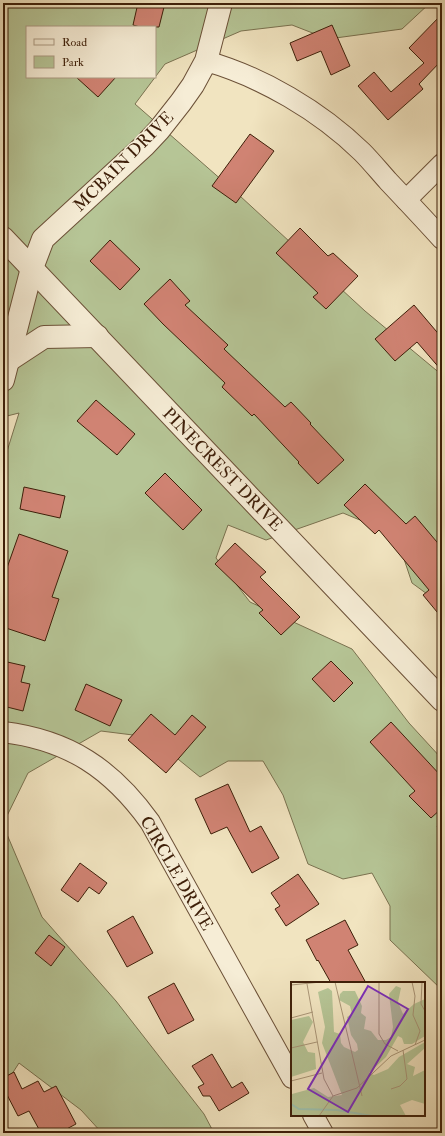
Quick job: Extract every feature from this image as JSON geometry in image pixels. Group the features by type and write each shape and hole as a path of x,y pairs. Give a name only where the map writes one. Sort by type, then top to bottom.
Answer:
{"street":[{"name":"MCBAIN DRIVE","path":"6,370 32,268 43,239 144,146 181,102 193,85 206,61 221,3"},
{"path":"206,61 245,74 266,84 306,108 335,129 361,152 442,239"},
{"path":"406,200 442,164"},
{"name":"PINECREST DRIVE","path":"3,238 442,700"},
{"path":"6,370 44,337 97,336"},
{"name":"CIRCLE DRIVE","path":"3,732 41,739 63,747 103,771 136,803 150,822 291,1076"},
{"path":"314,1116 323,1133"}],"green space":[{"path":"3,3 430,3 402,29 328,39 292,25 241,31 165,64 156,76 156,26 26,26 26,78 154,78 135,104 240,196 365,311 442,375 442,601 438,602 412,583 396,535 343,513 266,540 228,525 216,558 250,602 352,649 409,723 442,759 442,818 437,827 442,832 442,990 390,940 390,906 372,873 343,879 308,864 283,795 263,761 228,761 200,777 173,755 133,735 101,731 28,773 3,824 3,464 19,413 3,417"},
{"path":"3,825 42,917 116,1001 204,1114 214,1133 102,1133 81,1110 19,1063 3,1088"}],"building":[{"path":"138,3 165,3 159,27 133,25"},
{"path":"442,14 442,60 419,84 423,89 388,120 358,86 374,72 391,92 424,63 409,48"},
{"path":"332,25 350,66 331,75 321,51 297,61 290,43"},
{"path":"77,78 115,78 98,97"},
{"path":"250,134 274,151 236,203 212,186"},
{"path":"300,228 328,256 333,253 358,276 326,309 313,297 318,293 276,253"},
{"path":"110,240 140,269 120,290 90,261"},
{"path":"170,279 190,301 185,305 228,345 224,349 285,407 291,402 344,460 318,484 254,414 252,416 222,387 225,383 144,304"},
{"path":"414,305 442,338 442,371 417,342 395,361 375,339"},
{"path":"96,400 135,434 117,455 77,421"},
{"path":"165,473 202,510 183,530 145,493"},
{"path":"365,484 406,524 415,516 442,548 442,618 423,595 429,590 379,530 375,534 344,505"},
{"path":"24,487 65,496 60,518 20,509"},
{"path":"19,534 68,551 52,597 59,599 45,641 3,627 3,579"},
{"path":"235,543 266,572 260,577 300,617 281,635 259,613 263,610 215,564"},
{"path":"3,661 25,666 21,682 30,684 23,711 3,706"},
{"path":"331,661 353,683 334,702 312,679"},
{"path":"86,684 122,700 110,726 75,710"},
{"path":"151,714 175,735 192,715 206,727 166,773 128,740"},
{"path":"391,722 442,777 442,808 431,818 409,796 415,791 370,742"},
{"path":"228,784 250,832 261,826 279,858 252,873 227,827 211,834 195,799"},
{"path":"80,863 107,883 99,894 89,887 78,902 61,890"},
{"path":"298,874 319,904 286,926 275,909 280,906 271,893"},
{"path":"133,916 153,953 127,967 107,931"},
{"path":"345,920 358,945 348,950 365,982 330,982 306,940"},
{"path":"49,935 65,947 51,966 35,953"},
{"path":"174,983 194,1020 168,1034 148,997"},
{"path":"212,1054 232,1088 242,1082 249,1093 219,1111 210,1096 203,1096 198,1087 204,1084 192,1066"},
{"path":"14,1072 22,1089 38,1081 44,1092 56,1086 76,1124 59,1133 41,1133 29,1111 18,1116 3,1087 3,1078"}]}
